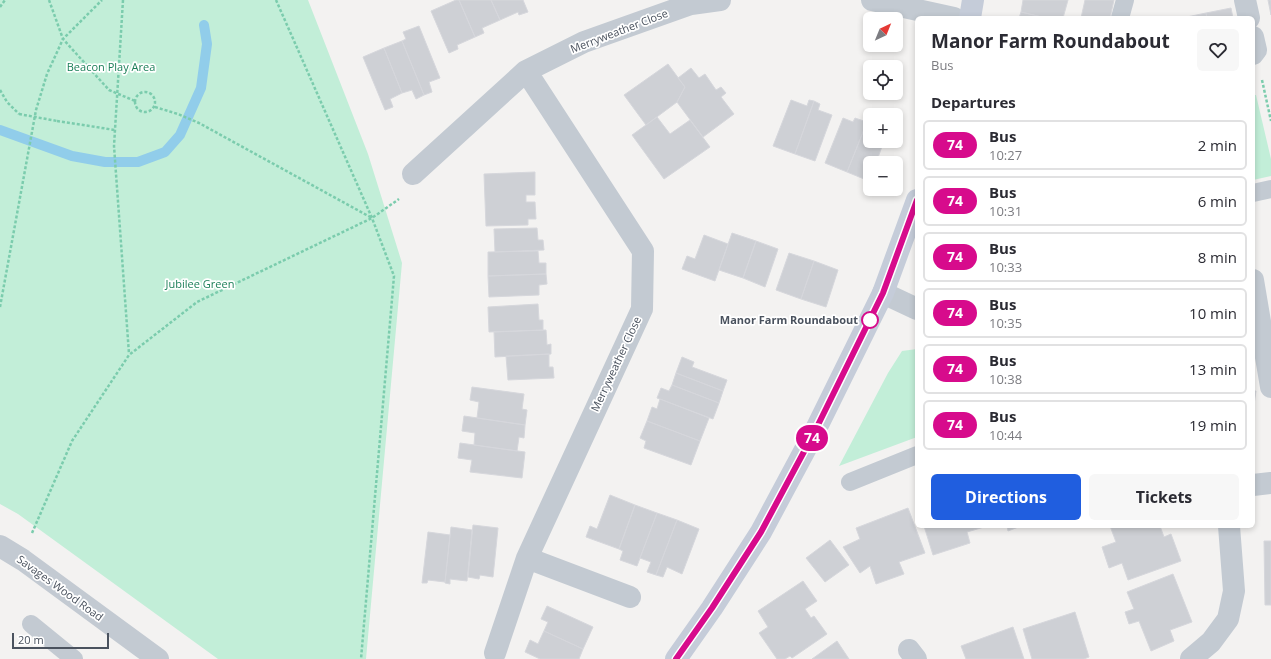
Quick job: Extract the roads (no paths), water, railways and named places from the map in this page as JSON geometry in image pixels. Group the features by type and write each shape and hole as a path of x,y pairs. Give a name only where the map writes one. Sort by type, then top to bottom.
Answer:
{"street":[{"name":"Merryweather Close","path":"413,174 526,71 584,42 691,2 720,0"},
{"path":"872,0 945,16"},
{"path":"970,16 973,0"},
{"path":"1245,0 1249,16"},
{"name":"Merryweather Close","path":"495,653 527,558 642,309 643,251 526,71"},
{"path":"676,659 712,608 761,532 814,433 883,293 915,205"},
{"path":"1255,292 1271,387"},
{"path":"883,293 915,308"},
{"path":"1255,485 1271,482"},
{"path":"1191,659 1211,642 1228,619 1234,591 1229,528"},
{"name":"Savages Wood Road","path":"1,549 23,560 156,658"},
{"path":"527,558 630,597"}],"lane":[{"path":"1121,16 1125,0"},
{"path":"1255,193 1271,189"},
{"path":"850,482 915,456"},
{"path":"31,624 74,659"}],"waterway":[{"path":"0,130 72,156 105,162 138,162 165,152 180,135 201,88 207,44 204,25"}],"place":[{"name":"Manor Farm Roundabout","path":"870,320"}],"park label":[{"name":"Beacon Play Area","path":"111,67"},
{"name":"Jubilee Green","path":"200,284"}]}
